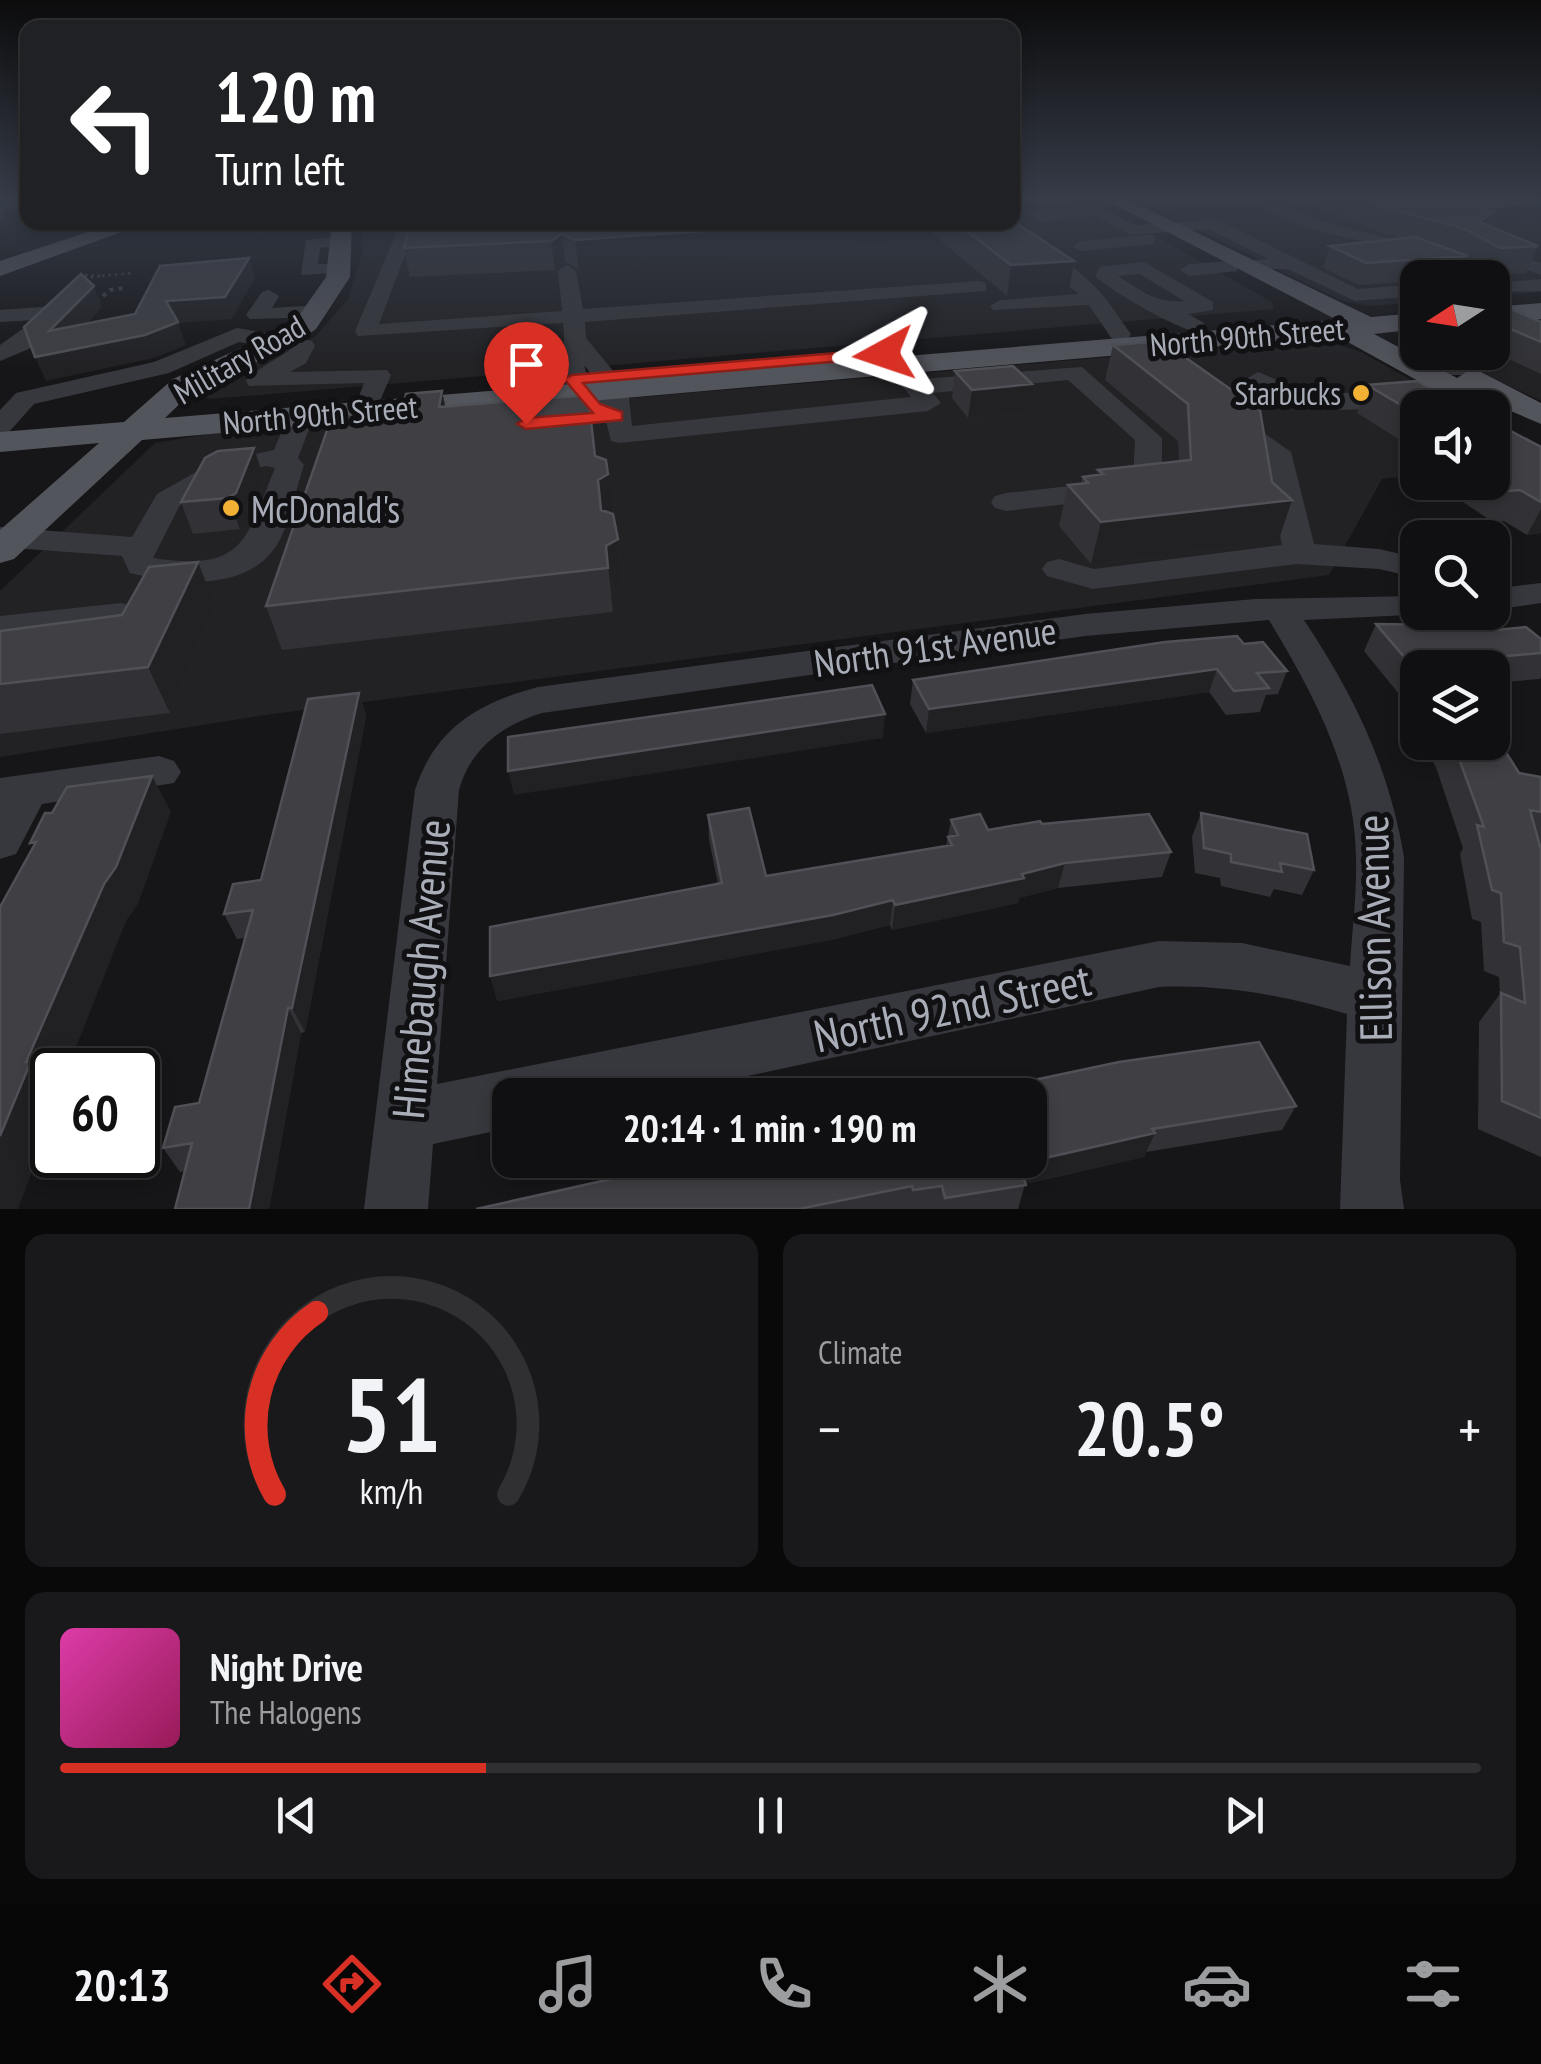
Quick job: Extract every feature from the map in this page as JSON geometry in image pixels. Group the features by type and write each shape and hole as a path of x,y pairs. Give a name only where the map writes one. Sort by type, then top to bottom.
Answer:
{"main road":[{"path":"0,269 34,257"},
{"name":"Military Road","path":"6,541 193,379 282,340 318,312 336,257"},
{"path":"1226,257 1347,322 1462,390"},
{"path":"1510,298 1541,299"},
{"path":"1510,302 1541,311"},
{"name":"North 90th Street","path":"0,442 371,396 599,391 907,376 1400,313"},
{"path":"1347,322 1400,344"},
{"name":"North 90th Street","path":"4,413 143,422 301,416 599,391 1001,344 1196,328 1400,322"},
{"path":"907,376 902,360 1001,344"},
{"path":"1467,370 1541,415"},
{"path":"1510,417 1541,433"}],"street":[{"path":"394,257 366,332 575,329 979,287"},
{"path":"1041,257 1086,288 1100,303 1104,319 1120,334"},
{"path":"1284,257 1355,294 1400,291"},
{"path":"1188,270 1231,261 1289,262 1332,257"},
{"path":"1511,257 1541,269"},
{"path":"1167,309 1206,306 1144,268 1107,271 1105,276 1140,300 1167,309 1196,328"},
{"path":"567,272 575,329 620,435 928,404 907,376"},
{"path":"1510,288 1541,285"},
{"path":"1000,306 1085,300 1090,294 1086,288"},
{"path":"269,296 258,315 318,312"},
{"path":"1510,307 1541,327"},
{"path":"0,316 56,312 23,343 0,354"},
{"path":"575,329 570,360 599,391"},
{"path":"185,330 282,340 304,346 302,352 258,381 379,374 371,396"},
{"path":"4,413 26,398 162,368 237,334"},
{"path":"907,376 1074,372 1160,365"},
{"path":"1006,502 1147,486 1149,438 1074,372"},
{"path":"1258,379 1289,399 1308,404 1400,397"},
{"path":"866,384 884,408"},
{"path":"526,424 599,391"},
{"path":"1204,398 1278,452 1300,554"},
{"path":"287,462 238,463 168,500 142,566 190,571 241,561 259,547 287,462 301,416"},
{"path":"6,541 189,562 218,559 244,542 269,485 287,462"},
{"path":"1060,569 1093,578 1300,554 1381,556 1400,562"},
{"path":"1510,598 1541,593"},
{"name":"North 91st Avenue","path":"464,737 493,716 538,700 1085,626 1280,610 1400,607"},
{"name":"Ellison Avenue","path":"1280,610 1334,693 1365,766 1380,857 1372,1209"},
{"path":"0,627 120,614"},
{"name":"Himebaugh Avenue","path":"396,1209 437,790 446,764 464,737"},
{"path":"0,841 14,792 159,772"},
{"name":"North 92nd Street","path":"609,1078 1159,964 1229,963 1290,974 1377,998"},
{"path":"406,1120 492,1102"}],"path":[{"path":"102,276 132,274"},
{"path":"87,310 110,290 124,288"}],"shaded area":[{"path":"361,257 1193,257 1272,302 1274,309 200,397 221,378 315,337 348,299"},
{"path":"1254,257 1541,257 1541,292 1510,295 1510,260 1400,260 1400,303 1371,306 1342,301"},
{"path":"1541,319 1541,401 1476,370 1510,370 1510,322"},
{"path":"1321,339 1361,352 1430,390 1400,390 1400,477 1382,479 1329,575 265,715 0,757 0,591 155,443 209,434"}],"building":[{"path":"1001,257 1069,257 1074,261 1011,265"},
{"path":"1354,257 1447,257 1400,260 1366,263"},
{"path":"249,258 225,297 166,301 178,322 145,335 35,357 24,327 81,274 94,286 49,331 135,314 160,266"},
{"path":"1510,308 1541,322 1541,342 1510,329"},
{"path":"1162,341 1260,410 1272,482 1292,500 1101,522 1068,485 1088,483 1083,477 1103,474 1098,470 1191,460 1188,404 1113,345"},
{"path":"1013,366 1032,384 972,390 955,371"},
{"path":"1417,381 1434,390 1400,390 1400,404 1367,385"},
{"path":"442,391 439,407 588,395 595,456 606,460 608,474 598,480 601,510 613,514 618,539 606,546 608,568 266,606 332,416 403,410 406,394"},
{"path":"1510,431 1541,447 1541,502 1520,490 1510,491"},
{"path":"254,448 236,493 228,498 181,502 205,458 218,451"},
{"path":"198,562 148,667 0,684 0,631 122,615 149,567"},
{"path":"1376,624 1400,624 1400,630 1526,627 1541,639 1541,653 1400,652"},
{"path":"1237,636 1244,644 1263,642 1287,671 1257,673 1269,688 1234,691 1217,669 929,709 913,680 1165,642"},
{"path":"872,685 885,714 508,771 508,737"},
{"path":"359,693 292,1008 288,1008 249,1209 175,1209 192,1143 163,1148 175,1107 199,1103 253,910 224,914 233,884 261,880 308,699"},
{"path":"1510,759 1519,773 1541,777 1541,812 1530,810 1541,850 1541,1118 1502,1101 1501,993 1525,1003 1520,947 1504,942 1501,893 1492,890 1477,825 1484,827 1460,760"},
{"path":"152,776 116,867 104,884 30,1048 26,1062 30,1063 0,1136 0,907 36,842 30,843 45,813 52,813 67,787"},
{"path":"749,808 766,876 952,845 948,837 958,835 951,820 980,814 988,830 1040,821 1042,824 1149,814 1171,852 1065,863 1022,874 1024,878 895,905 893,900 833,915 490,976 490,927 722,883 708,815"},
{"path":"1201,813 1307,834 1314,870 1280,863 1282,872 1231,862 1231,854 1204,848"},
{"path":"1259,1042 1296,1106 1152,1129 1155,1133 1047,1158 1047,1078 1044,1078 1119,1062"},
{"path":"616,1178 1024,1178 1026,1185 945,1198 942,1186 913,1190 912,1186 799,1209 476,1209"}],"place":[{"name":"Starbucks","path":"1361,393"},
{"name":"McDonald's","path":"231,508"}],"route":[{"path":"526,424 616,416 594,408 572,379 884,354"}]}
